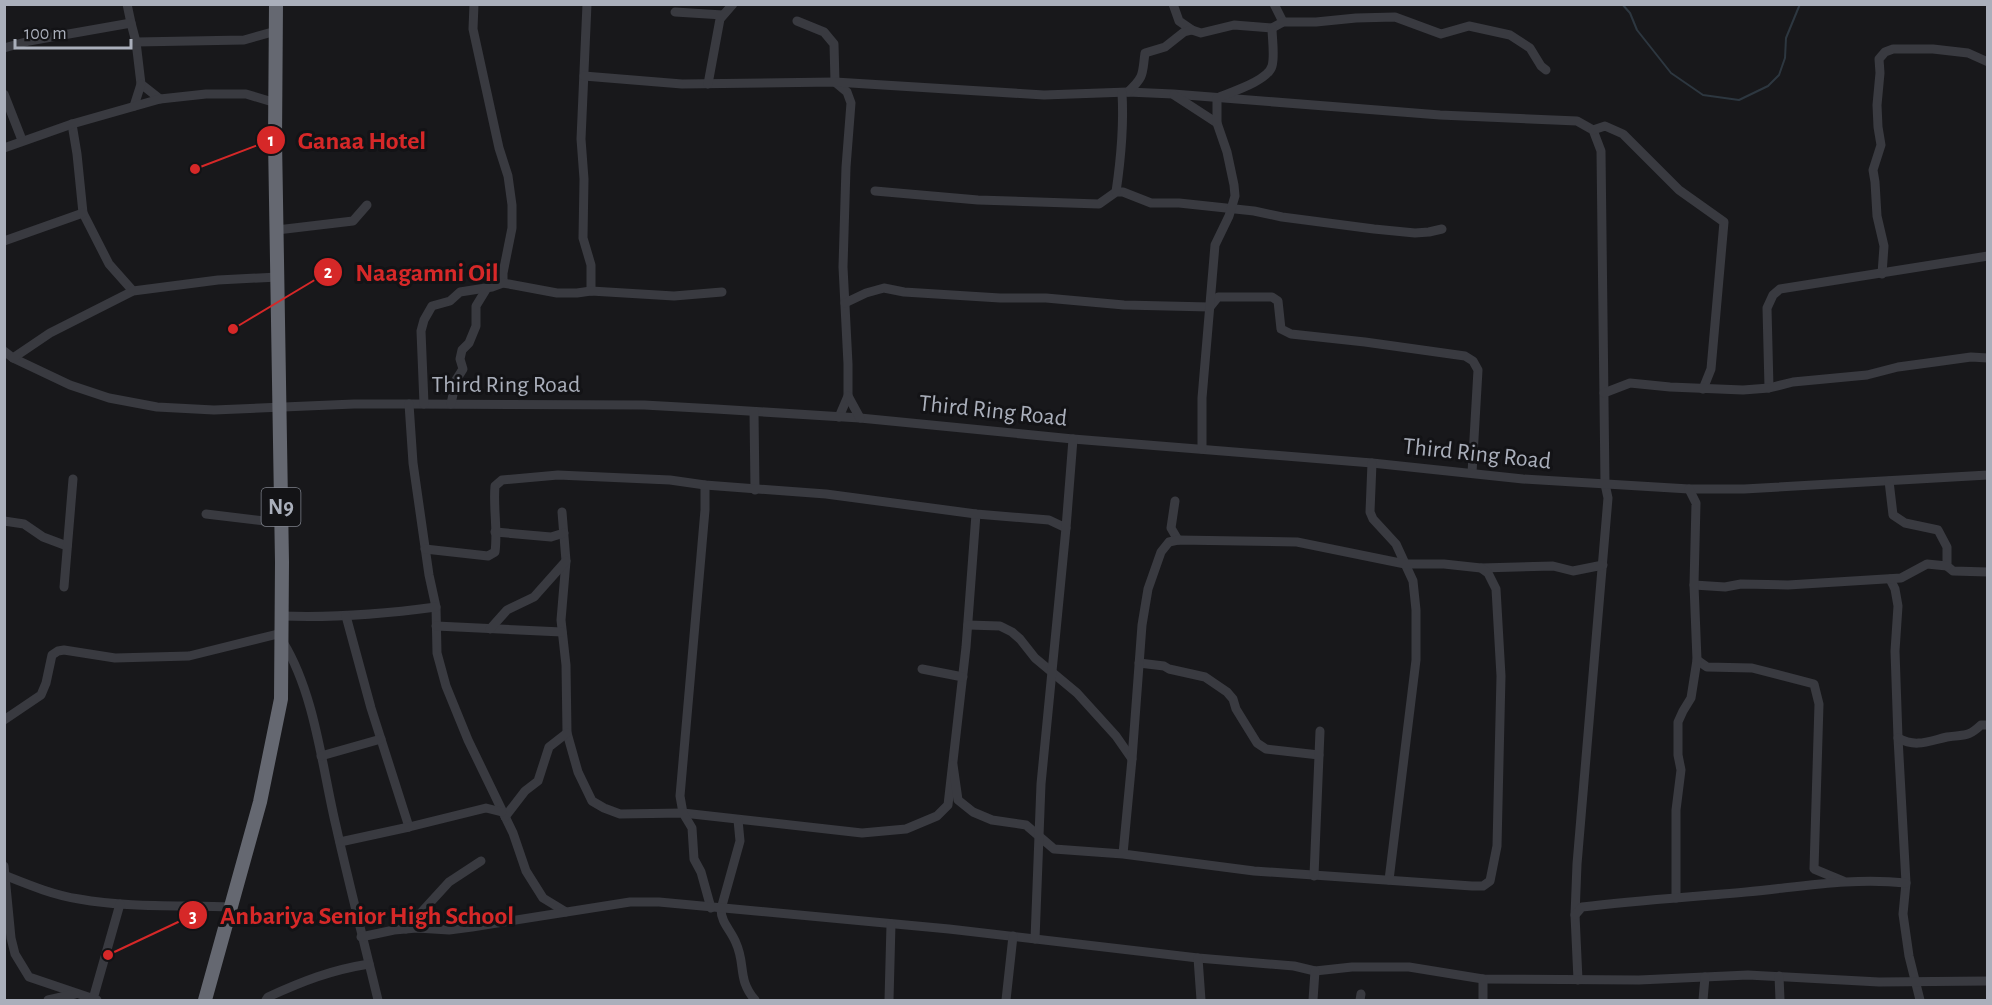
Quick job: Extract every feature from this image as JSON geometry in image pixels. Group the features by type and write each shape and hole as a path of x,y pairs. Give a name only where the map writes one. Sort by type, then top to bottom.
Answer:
{"highway":[{"name":"N9","path":"205,1000 260,802 281,699 276,4"}],"street":[{"path":"128,4 136,42 141,84 134,106"},
{"path":"474,4 473,29 499,148 508,176 512,205 513,228 503,283"},
{"path":"587,4 581,139 584,179 583,238 591,265 591,291"},
{"path":"708,84 720,19 733,4"},
{"path":"1173,4 1179,21 1188,31 1201,33 1234,25 1272,28 1283,22 1316,22 1356,18 1395,17 1441,33 1469,26 1510,35 1530,48 1546,70"},
{"path":"1274,4 1283,22"},
{"path":"675,12 723,15"},
{"path":"797,21 824,32 834,44 835,82 847,92 851,104 846,167 843,267 848,396 839,417"},
{"path":"1170,43 1179,21"},
{"path":"4,48 29,41 130,22"},
{"path":"1217,98 1268,74 1273,65 1272,28"},
{"path":"136,42 244,40 276,31"},
{"path":"1116,192 1122,154 1125,92 1142,77 1144,53 1165,47 1188,31"},
{"path":"1882,274 1884,246 1876,216 1873,170 1881,145 1877,105 1879,59 1885,52 1893,49 1933,49 1968,52 1988,62"},
{"path":"584,76 708,84 835,82 1044,95 1125,92 1173,94 1440,115 1578,121 1593,130 1601,151 1605,484 1608,498 1582,796 1575,915 1578,980"},
{"path":"141,84 160,99"},
{"path":"4,94 22,140"},
{"path":"4,148 72,124 160,99 206,94 246,94 276,103"},
{"path":"1173,94 1217,123"},
{"path":"1202,449 1202,398 1215,245 1229,216 1235,196 1217,123 1217,98"},
{"path":"72,124 83,213 109,264 133,291"},
{"path":"1593,130 1605,126 1623,134 1679,190 1724,222 1711,369 1703,388"},
{"path":"875,191 978,200 1099,204 1116,192 1123,192 1151,203 1230,208 1282,217 1415,233 1442,229"},
{"path":"277,230 353,220 367,205"},
{"path":"4,241 83,213"},
{"path":"1769,388 1767,308 1773,295 1780,289 1988,256"},
{"path":"14,358 50,333 133,291 218,280 278,277"},
{"path":"424,404 421,339 424,320 432,306 450,301 460,292 503,283 557,293 591,291 674,296 722,292"},
{"path":"451,404 456,380 463,369 460,359 462,350 469,343 476,326 476,306 487,288"},
{"path":"845,303 884,288 904,292 1000,298 1046,298 1124,305 1210,307"},
{"path":"1210,307 1218,297 1272,297 1278,301 1281,329 1291,334 1465,356 1473,361 1478,370 1472,473"},
{"name":"Third Ring Road","path":"4,351 70,385 119,400 157,407 214,410 409,404 644,405 860,418 1073,439 1372,463 1523,479 1689,489 1744,489 1988,475"},
{"path":"1604,393 1630,383 1743,390 1769,388 1793,382 1867,375 1898,367 1971,357 1988,357"},
{"path":"848,396 860,418"},
{"path":"409,404 413,463 436,607 437,653 446,686 513,833 526,871 543,898 566,912"},
{"path":"754,412 755,490"},
{"path":"1035,939 1041,784 1073,439"},
{"path":"1372,463 1370,512 1373,519 1396,544 1413,581 1416,610 1416,660 1389,880"},
{"path":"425,549 488,556 495,552 493,502 495,486 502,480 536,476 669,480 755,490 836,495 976,514 1049,520 1066,528"},
{"path":"64,587 74,479"},
{"path":"1889,481 1893,515 1905,524 1938,530 1947,548 1947,566"},
{"path":"705,485 704,533 680,796 682,813 692,828 694,859 724,924 735,939 742,979 747,991 755,1000"},
{"path":"1676,898 1676,810 1681,770 1678,755 1678,722 1691,698 1697,660 1694,585 1696,503 1689,489"},
{"path":"1174,501 1171,528 1178,540"},
{"path":"562,512 566,561 561,620 566,665 567,732 578,772 592,801 620,814 682,813 862,833 906,829 937,816 948,805 963,677 976,514"},
{"path":"1049,520 1067,512"},
{"path":"206,514 281,523"},
{"path":"4,521 24,524 43,537 68,546"},
{"path":"495,532 551,537 564,533"},
{"path":"1123,854 1142,626 1154,567 1169,542 1178,540 1297,542 1405,564 1444,564 1480,568 1553,566 1573,571 1603,565"},
{"path":"490,629 507,610 534,597 566,561"},
{"path":"1694,585 1725,587 1741,584 1788,585 1890,579 1901,578 1927,564 1947,566 1953,571 1988,572"},
{"path":"953,765 958,800 974,812 992,820 1026,825 1054,849 1123,854 1254,871 1483,886 1490,881 1497,846 1500,641 1496,589 1488,573 1480,568"},
{"path":"1890,579 1895,589 1898,606 1895,651 1906,883 1903,914 1909,956 1920,1000"},
{"path":"282,616 383,614 436,607"},
{"path":"346,616 409,827"},
{"path":"968,625 1000,626 1012,632 1035,658 1077,693 1116,736 1132,759"},
{"path":"436,626 562,632"},
{"path":"4,720 41,695 52,655 58,651 115,658 189,656 282,637 297,667 311,715 361,938 378,1000"},
{"path":"1697,660 1707,667 1752,668 1814,684 1819,704 1814,869 1843,881"},
{"path":"1139,663 1164,666 1205,677 1214,682 1231,695 1236,709 1257,743 1266,749 1319,754"},
{"path":"922,669 963,677"},
{"path":"1898,738 1907,743 1923,744 1947,737 1964,737 1981,725 1988,724"},
{"path":"1314,876 1320,731"},
{"path":"503,815 525,791 538,781 549,747 567,732"},
{"path":"1116,736 1134,732"},
{"path":"321,756 381,739"},
{"path":"486,808 495,797"},
{"path":"340,842 486,808 503,815"},
{"path":"716,908 740,841 738,820"},
{"path":"1038,862 1054,849"},
{"path":"406,928 449,882 481,861"},
{"path":"4,866 11,938 15,954 29,977 75,994 95,1000 120,904"},
{"path":"6,876 48,892 80,899 120,904 232,907"},
{"path":"1575,915 1582,906 1843,881 1875,879 1906,883"},
{"path":"542,915 543,898"},
{"path":"361,938 406,928 449,930 630,902 659,902 1013,936 1198,958 1294,966 1315,971 1352,967 1409,967 1483,979 1639,980 1748,975 1879,982 1988,981"},
{"path":"889,1000 891,924"},
{"path":"1006,1000 1013,936"},
{"path":"1198,958 1201,1000"},
{"path":"266,1000 303,981 340,968 369,964"},
{"path":"1313,1000 1315,971"},
{"path":"1779,976 1780,1000"},
{"path":"1704,1000 1705,977"},
{"path":"1483,979 1483,1000"},
{"path":"48,1000 75,994"}],"waterway":[{"path":"1622,4 1630,13 1637,30 1671,73 1703,95 1739,100 1768,86 1779,75 1785,58 1786,38 1800,4"}],"place":[{"name":"Ganaa Hotel","path":"195,169"},
{"name":"Naagamni Oil","path":"233,329"},
{"name":"Anbariya Senior High School","path":"108,955"}]}
